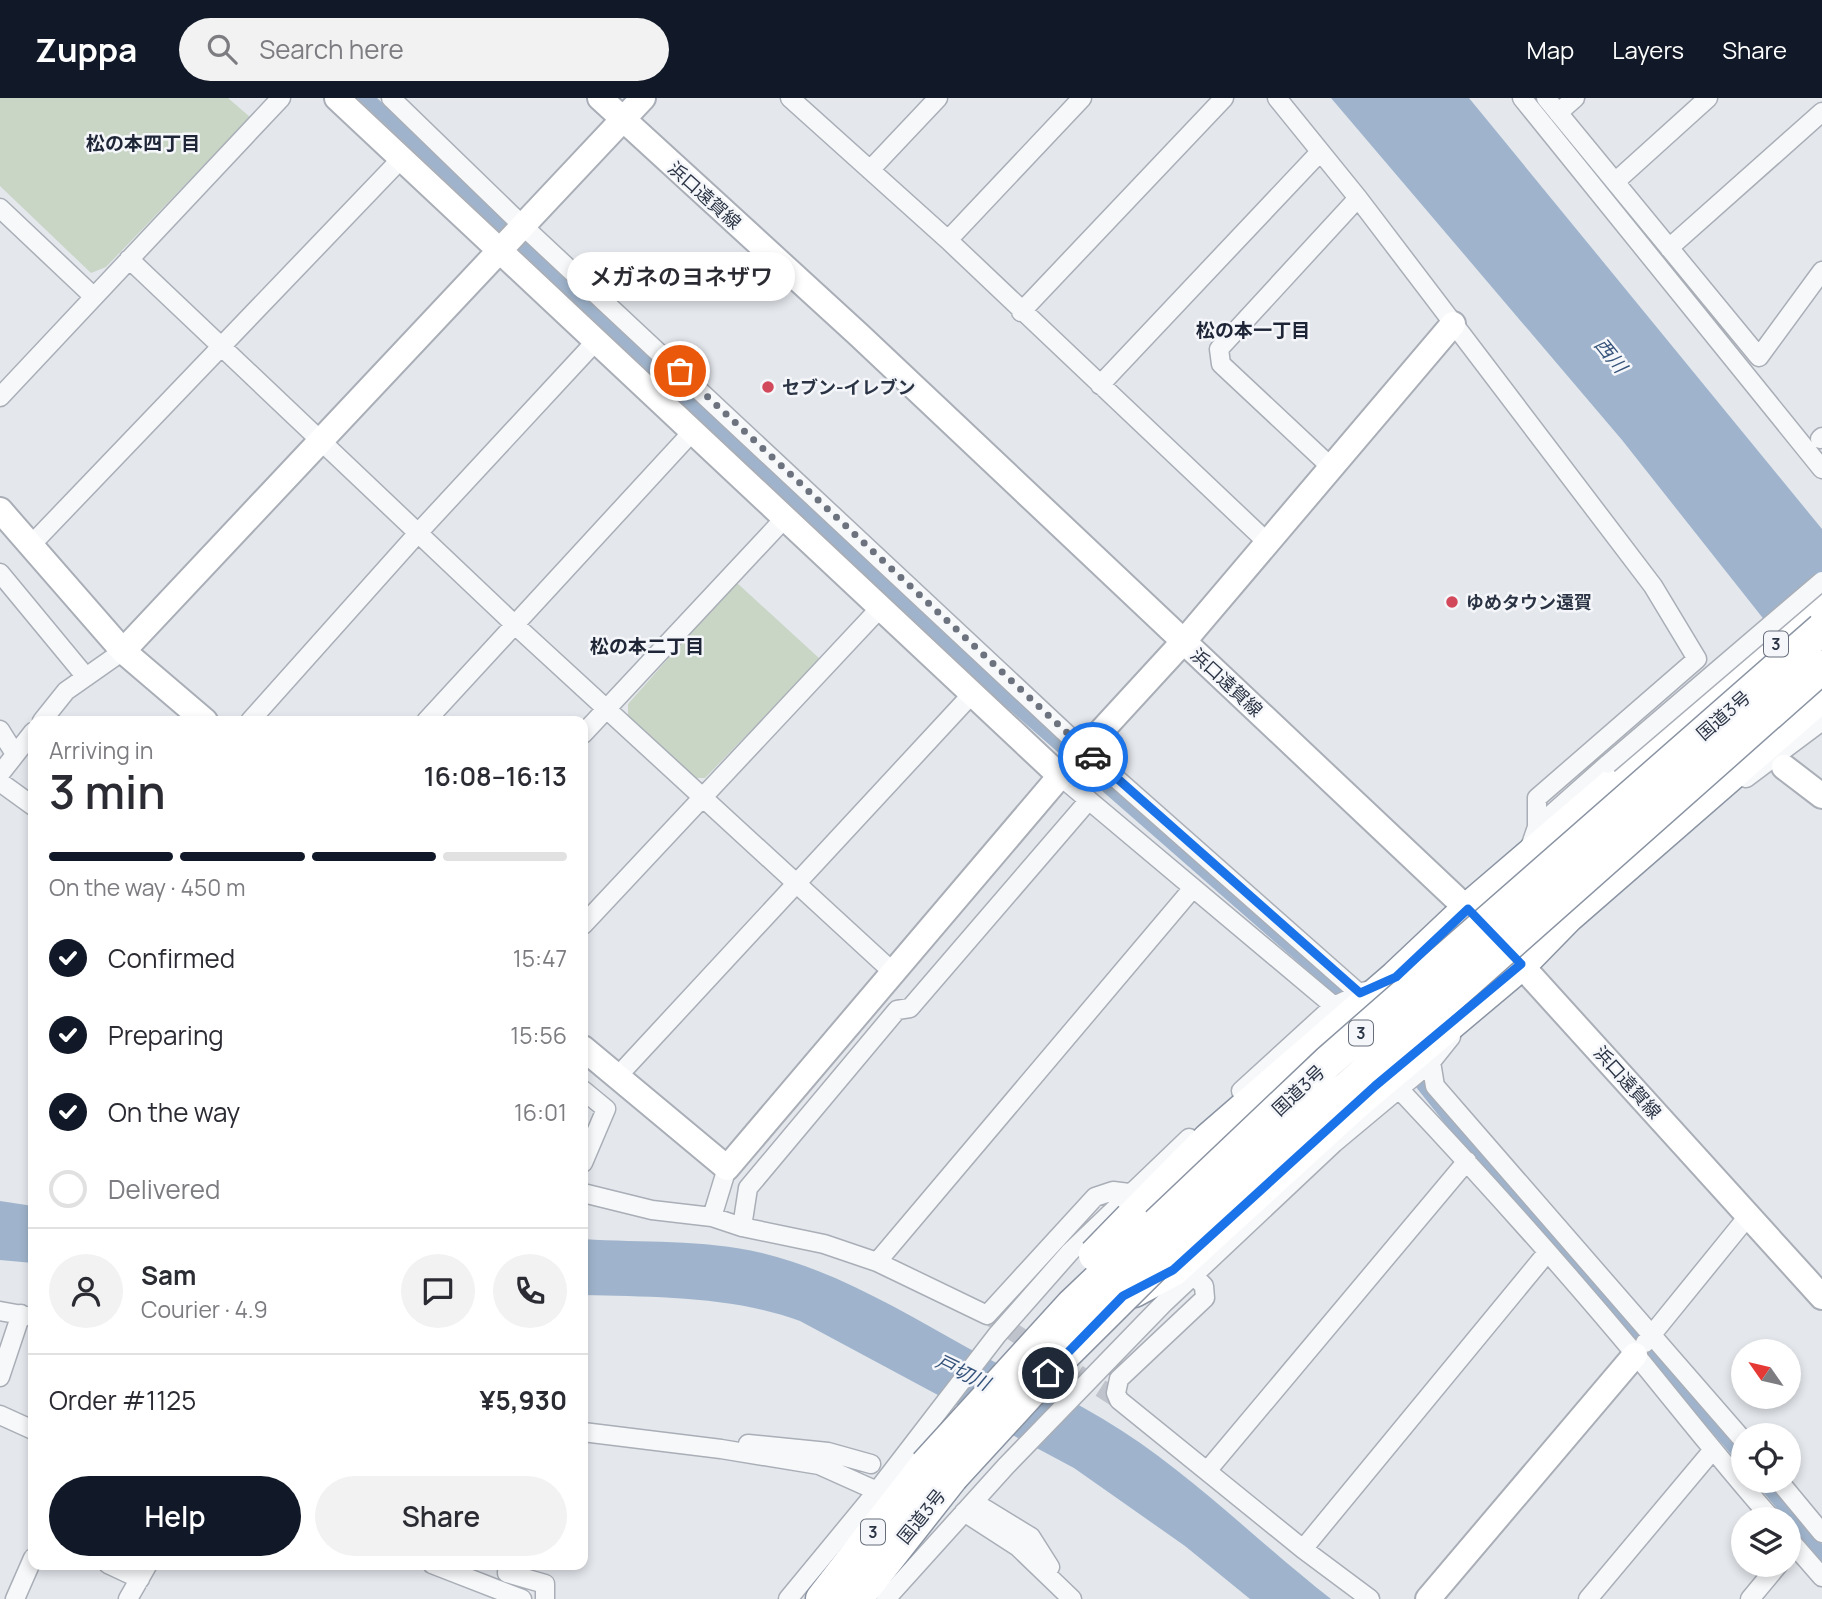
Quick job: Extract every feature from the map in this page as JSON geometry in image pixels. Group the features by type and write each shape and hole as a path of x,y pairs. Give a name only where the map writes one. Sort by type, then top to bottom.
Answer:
{"highway":[{"name":"3","path":"1527,857 1822,606"},
{"name":"国道3号","path":"821,1599 935,1456 1072,1305 1318,1071 1822,629"},
{"name":"国道3号","path":"856,1599 935,1456 1065,1354 1214,1206 1337,1094 1822,667"},
{"path":"1123,1296 1183,1273 1446,1024 1521,964 1567,917 1723,780 1784,749 1822,695"},
{"path":"935,1456 1027,1332 1130,1206 1396,977 1527,857"}],"street":[{"path":"0,397 281,98"},
{"path":"337,98 1060,776 1334,1006"},
{"path":"391,98 522,225 1084,750 1360,993"},
{"name":"浜口遠賀線","path":"600,98 859,335 1468,909 1822,1297"},
{"path":"46,716 66,691 123,651 323,441 642,98"},
{"path":"870,170 938,98"},
{"path":"948,240 1082,98"},
{"path":"1021,312 1224,98"},
{"path":"1277,98 1358,198 1653,586 1698,659 1537,798 1537,827 1527,857"},
{"path":"1522,98 1822,469"},
{"path":"1546,98 1759,357 1822,271"},
{"path":"1558,113 1575,98"},
{"path":"1615,182 1708,98"},
{"path":"793,99 948,240 1268,543"},
{"path":"1669,248 1822,112"},
{"path":"1100,385 1320,152"},
{"path":"31,545 401,159"},
{"path":"1331,467 1221,364 1219,349 1358,198"},
{"path":"0,208 94,297"},
{"path":"130,259 514,624 895,974"},
{"path":"712,1217 727,1168 895,974 1060,776 1184,641 1453,324"},
{"path":"254,716 418,533 597,341"},
{"path":"431,716 694,430"},
{"path":"0,510 123,651 199,716"},
{"path":"588,729 784,519"},
{"path":"0,573 86,677"},
{"path":"1537,827 1822,582"},
{"path":"588,920 881,607"},
{"path":"617,1077 972,694"},
{"path":"1822,721 1784,749 1822,796"},
{"path":"0,730 15,754"},
{"path":"0,774 28,738"},
{"path":"0,782 28,802"},
{"path":"742,1227 748,1188 897,1010 910,1008 1089,800"},
{"path":"877,1262 1193,888"},
{"path":"788,1599 877,1491 935,1456 997,1335 1070,1252 1130,1206 1334,1006 1396,977"},
{"path":"886,1599 1183,1273 1432,1062 1452,1038 1446,1024"},
{"path":"588,1052 727,1168"},
{"path":"1432,1062 1435,1086 1731,1426"},
{"path":"1399,1089 1467,1161 1635,1355 1712,1451 1761,1507"},
{"path":"588,1094 606,1109 588,1151"},
{"path":"1207,1471 1467,1161"},
{"path":"588,1194 652,1210 712,1217 742,1227 824,1244 877,1262 987,1315 1095,1196 1113,1191 1130,1206"},
{"path":"1428,1599 1653,1334 1749,1215"},
{"path":"1303,1549 1546,1254"},
{"path":"1183,1273 1204,1286 1205,1298 1119,1379 1116,1393 1119,1400 1303,1549 1370,1599"},
{"path":"0,1311 27,1315 0,1377"},
{"path":"0,1415 28,1428"},
{"path":"588,1433 722,1449 819,1465 877,1491"},
{"path":"722,1449 754,1443 828,1452 871,1464"},
{"path":"1588,1599 1712,1451"},
{"path":"1788,1493 1822,1533"},
{"path":"971,1508 1068,1593"},
{"path":"1801,1556 1822,1577"},
{"path":"15,1599 28,1569"},
{"path":"447,1570 522,1599"},
{"path":"507,1570 507,1573 545,1584 545,1599"},
{"path":"128,1599 144,1572"},
{"path":"1750,1599 1768,1577"}],"green space":[{"path":"0,98 228,98 250,117 106,267 91,273 0,186"},
{"path":"736,582 820,659 705,778 693,778 628,719 628,704"}],"water":[{"path":"357,98 377,98 1345,984 1483,1151 1731,1438 1731,1454 1455,1136 1376,1037 1315,977 997,699"},
{"name":"西川","path":"1331,98 1469,98 1822,529 1822,693 1622,440"},
{"path":"0,1201 28,1205 28,1263 0,1260"},
{"name":"戸切川","path":"588,1239 695,1243 762,1253 816,1270 868,1293 1070,1400 1134,1439 1192,1482 1331,1599 1250,1599 1185,1546 1074,1468 800,1321 721,1302 588,1295"},
{"path":"1764,1493 1778,1493 1790,1507 1776,1507"},
{"path":"1801,1520 1822,1544 1822,1563 1801,1538"}],"tunnel":[{"path":"987,1315 1119,1400"}],"way so far":[{"path":"680,371 1093,757"}],"place":[{"name":"メガネのヨネザワ","path":"680,371"},
{"name":"セブン-イレブン","path":"768,387"},
{"name":"ゆめタウン遠賀","path":"1452,602"}],"district":[{"name":"松の本四丁目","path":"143,143"},
{"name":"松の本一丁目","path":"1253,330"},
{"name":"松の本二丁目","path":"647,646"}],"route":[{"path":"1048,1373 1123,1296 1173,1270 1375,1086 1521,964 1468,909 1396,977 1360,993 1093,757"}]}
